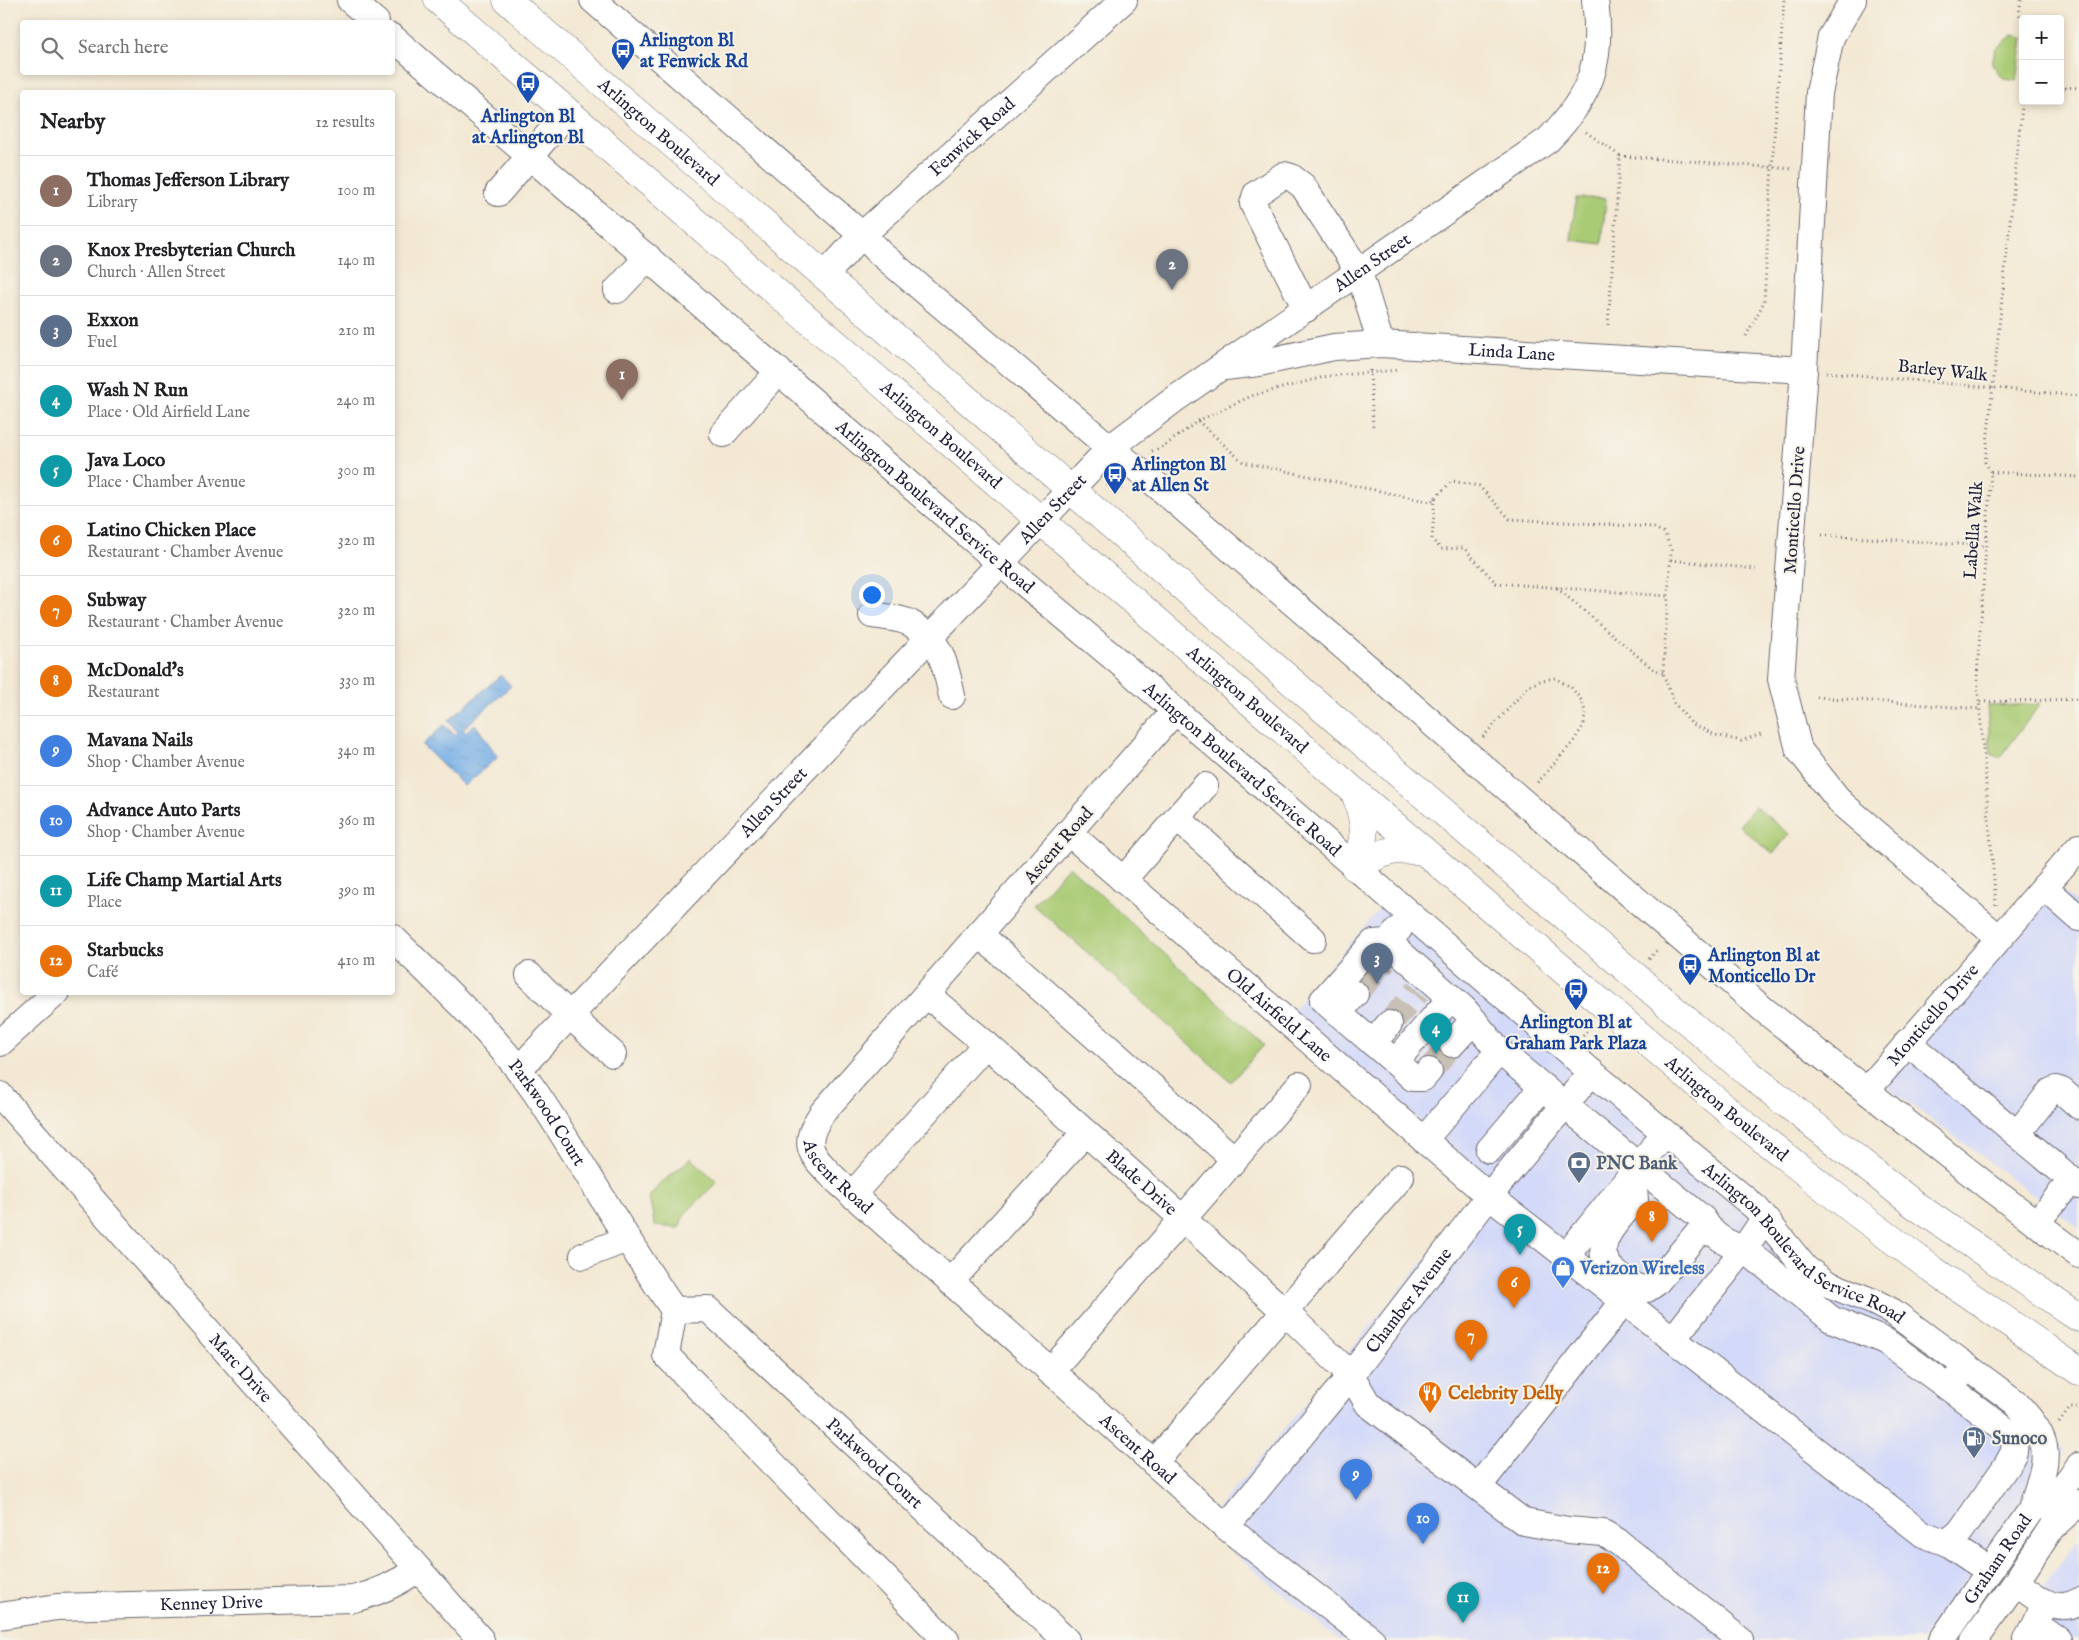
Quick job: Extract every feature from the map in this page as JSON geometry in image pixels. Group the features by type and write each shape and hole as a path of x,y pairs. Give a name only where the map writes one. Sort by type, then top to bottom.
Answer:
{"highway":[{"name":"Arlington Boulevard","path":"438,0 1355,792 1734,1116 1913,1255 2079,1371"},
{"name":"Arlington Boulevard","path":"507,0 1328,713 1748,1073 1915,1205 2079,1318"},
{"path":"1355,792 1364,820 1363,844 1355,867"},
{"path":"1355,867 1384,852 1402,849 1424,851"}],"street":[{"path":"350,0 374,20"},
{"path":"593,0 882,254 1110,448 1145,475 1764,1010 2079,1255"},
{"name":"Fenwick Road","path":"825,275 862,235 1124,0"},
{"name":"Allen Street","path":"518,1070 999,562 1110,448 1548,140 1568,119 1582,98 1590,81 1597,53 1598,27 1595,0"},
{"name":"Monticello Drive","path":"1853,0 1831,37 1819,93 1804,370 1781,679 1799,750 1842,804 1999,938"},
{"name":"Arlington Boulevard Service Road","path":"395,40 532,156 999,562 1176,711 1664,1134 1756,1208 1806,1269 1828,1284 1874,1302 1902,1319 2015,1402 2023,1428 2041,1435 2046,1460 2031,1510"},
{"path":"498,193 532,156 568,112"},
{"path":"1306,309 1253,204 1256,194 1284,175 1291,176 1303,186 1359,272 1375,344"},
{"path":"618,290 648,257"},
{"name":"Linda Lane","path":"1222,368 1260,363 1334,347 1375,344 1804,370"},
{"path":"724,434 779,371"},
{"path":"872,615 909,623 928,637 942,655 952,696"},
{"name":"Ascent Road","path":"1176,711 823,1112 814,1126 809,1142 814,1157 852,1195 1154,1464 1226,1527 1372,1640"},
{"path":"1123,880 1205,786"},
{"path":"1177,818 1313,939"},
{"name":"Old Airfield Lane","path":"1069,833 1489,1196 1923,1534 1947,1543 1989,1571"},
{"name":"Monticello Drive","path":"1866,1090 2079,847"},
{"path":"2044,887 2079,918"},
{"path":"1389,950 1411,916"},
{"path":"979,934 1234,1160"},
{"name":"Parkwood Court","path":"395,940 491,1037 536,1093 627,1239 674,1310 708,1309 1066,1640"},
{"path":"1429,1071 1423,1078 1413,1078 1395,1062 1381,1033 1347,1004 1323,1000 1373,943 1389,950 1423,984 1463,1009 1499,1050 1565,1105 1636,1170 1703,1219 1710,1231 1725,1243 1744,1249 1831,1319 1885,1341 1949,1388 2023,1428 2007,1465 1960,1532 1947,1543"},
{"path":"529,975 570,1016 613,1054"},
{"path":"1395,1062 1463,1009 1486,981"},
{"path":"0,1044 54,995"},
{"name":"Blade Drive","path":"927,995 986,1044 1284,1311 1351,1375 1368,1404 1524,1522 1568,1530 1603,1532 1617,1541 1740,1640"},
{"path":"1452,1044 1463,1009"},
{"path":"1907,1042 2018,1133 2075,1183 2036,1223"},
{"path":"852,1195 986,1044"},
{"path":"1424,1140 1499,1050"},
{"name":"Chamber Avenue","path":"1226,1527 1351,1375 1489,1196 1592,1072"},
{"path":"1050,1372 1299,1085"},
{"path":"1489,1150 1543,1087"},
{"path":"2018,1133 2050,1092 2056,1089 2062,1091 2079,1106"},
{"name":"Marc Drive","path":"0,1095 481,1640"},
{"path":"950,1282 1085,1133"},
{"path":"1566,1256 1664,1134"},
{"path":"1636,1170 1635,1200 1606,1235 1602,1251 1607,1266 1635,1288 1647,1289 1656,1283 1696,1236 1710,1231"},
{"path":"1154,1464 1401,1177"},
{"path":"1673,1339 1744,1249 1764,1219"},
{"path":"583,1256 627,1239"},
{"path":"1478,1487 1624,1301"},
{"path":"674,1310 666,1355 946,1640"},
{"path":"1885,1341 1902,1319"},
{"path":"1949,1388 1968,1367"},
{"name":"Graham Road","path":"1942,1640 2031,1510 2068,1499 2079,1466"},
{"path":"1975,1640 2016,1582 2068,1499"},
{"name":"Kenney Drive","path":"0,1616 57,1607 353,1599 379,1592 402,1581 418,1569"},
{"path":"2016,1582 2036,1622 2058,1640"},
{"path":"2036,1622 2054,1607 2064,1607 2079,1601"}],"path":[{"path":"1746,336 1764,302 1784,0"},
{"path":"2019,15 2021,0"},
{"path":"2064,87 2079,88"},
{"name":"Labella Walk","path":"1999,938 1977,676 1992,472 1986,462 2022,105"},
{"path":"1568,119 1620,156 1815,170"},
{"path":"1608,326 1620,156"},
{"path":"1372,428 1370,372 1375,344"},
{"path":"1151,452 1163,447 1198,421 1251,396 1328,376 1404,370"},
{"name":"Barley Walk","path":"1804,370 2079,396"},
{"path":"1198,421 1243,462 1430,502 1452,481 1479,486 1510,520 1652,527 1665,533 1671,550 1671,560 1663,673 1674,703 1691,724 1715,735 1741,741 1764,733"},
{"path":"1992,472 2079,477"},
{"path":"1435,498 1432,539 1441,549 1464,548 1496,583 1668,596"},
{"path":"1822,535 1986,546"},
{"path":"1671,560 1756,569"},
{"path":"1556,588 1653,669 1663,673"},
{"path":"1480,741 1529,686 1542,680 1556,678 1571,687 1582,701 1585,711 1584,725 1573,742 1534,788"},
{"path":"1817,697 1981,709"},
{"path":"1980,702 2079,699"},
{"path":"1644,965 1660,947"},
{"path":"1581,1038 1596,1022"},
{"path":"2070,1408 2077,1408"}],"shaded area":[{"path":"2050,880 2079,906 2079,1228 1875,1078"},
{"path":"1382,906 1883,1316 2066,1450 1921,1640 1339,1640 1202,1528 1491,1180 1291,1012"},
{"path":"2079,1537 2079,1640 2007,1640"}],"green space":[{"path":"2013,35 2019,36 2017,81 2004,79 1992,64 1995,49"},
{"path":"1576,198 1606,198 1602,244 1571,240"},
{"path":"2040,704 2000,758 1991,754 1987,706"},
{"path":"1755,806 1789,834 1773,854 1739,826"},
{"path":"1069,866 1264,1045 1231,1082 1034,905"},
{"path":"691,1158 717,1182 684,1215 679,1228 655,1226 649,1197 659,1185"}],"water":[{"path":"501,675 511,686 463,729 466,732 475,724 498,757 464,786 422,745 444,725 455,735 458,732 448,721"}],"tunnel":[{"path":"1355,994 1384,961"},
{"path":"1389,1024 1418,991"},
{"path":"1429,1071 1452,1044"}],"place":[{"name":"Arlington Bl at Fenwick Rd","path":"623,71"},
{"name":"Arlington Bl at Arlington Bl","path":"528,104"},
{"name":"Knox Presbyterian Church","path":"1172,290"},
{"name":"Thomas Jefferson Library","path":"622,400"},
{"name":"Arlington Bl at Allen St","path":"1115,495"},
{"name":"Exxon","path":"1377,984"},
{"name":"Arlington Bl at Monticello Dr","path":"1690,986"},
{"name":"Arlington Bl at Graham Park Plaza","path":"1576,1011"},
{"name":"Wash N Run","path":"1436,1054"},
{"name":"PNC Bank","path":"1579,1184"},
{"name":"McDonald's","path":"1652,1242"},
{"name":"Java Loco","path":"1520,1255"},
{"name":"Verizon Wireless","path":"1563,1289"},
{"name":"Latino Chicken Place","path":"1514,1308"},
{"name":"Subway","path":"1471,1361"},
{"name":"Celebrity Delly","path":"1430,1414"},
{"name":"Sunoco","path":"1974,1459"},
{"name":"Mavana Nails","path":"1356,1500"},
{"name":"Advance Auto Parts","path":"1423,1544"},
{"name":"Starbucks","path":"1603,1594"},
{"name":"Life Champ Martial Arts","path":"1463,1623"}]}
